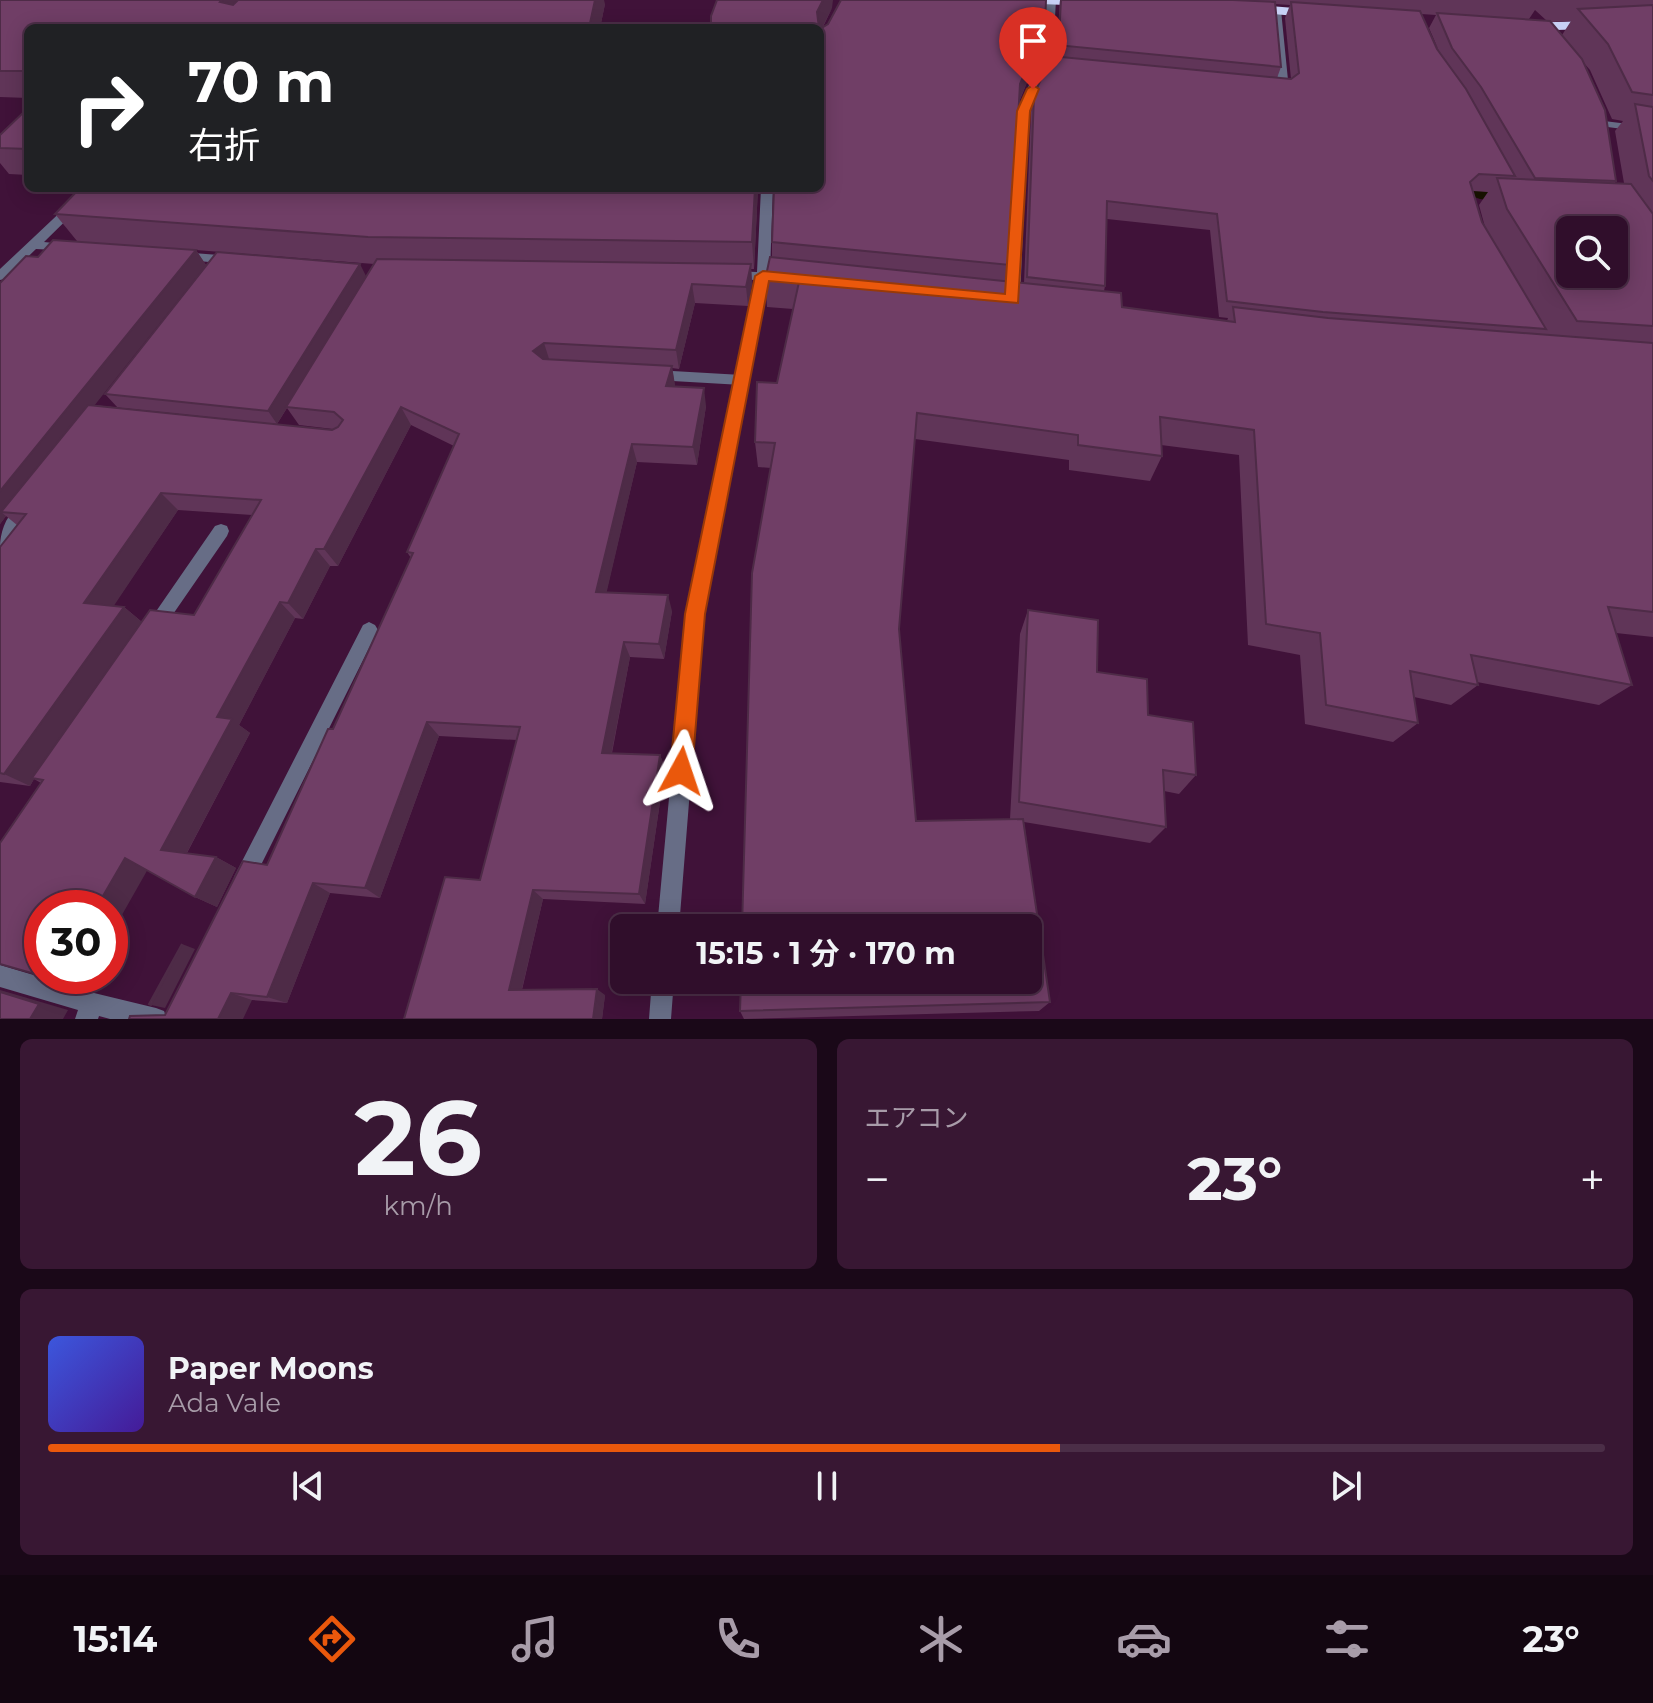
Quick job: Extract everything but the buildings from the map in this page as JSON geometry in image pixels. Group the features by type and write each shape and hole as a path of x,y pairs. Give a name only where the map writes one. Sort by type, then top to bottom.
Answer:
{"highway":[{"path":"1040,0 1113,3"},
{"path":"1235,8 1338,15"},
{"path":"1503,26 1653,23"}],"street":[{"path":"1013,300 1023,111 1048,52 1051,0"},
{"path":"1254,87 1284,90 1276,10"},
{"path":"1042,66 1057,68"},
{"path":"1604,124 1653,130"},
{"path":"0,276 89,192"},
{"path":"669,914 695,614 763,276 767,192"},
{"path":"35,245 81,248"},
{"path":"160,254 217,265 254,262"},
{"path":"715,275 794,279"},
{"path":"997,298 1028,302"},
{"path":"638,375 742,380"},
{"path":"0,541 36,495"},
{"path":"141,646 221,531"},
{"path":"236,894 369,630"},
{"path":"0,976 90,1012 156,1019"},
{"path":"660,1019 662,994"}],"waterway":[{"path":"1452,185 1480,195 1509,199"}],"route":[{"path":"681,771 695,614 763,276 1013,300 1023,111 1033,89"}]}
